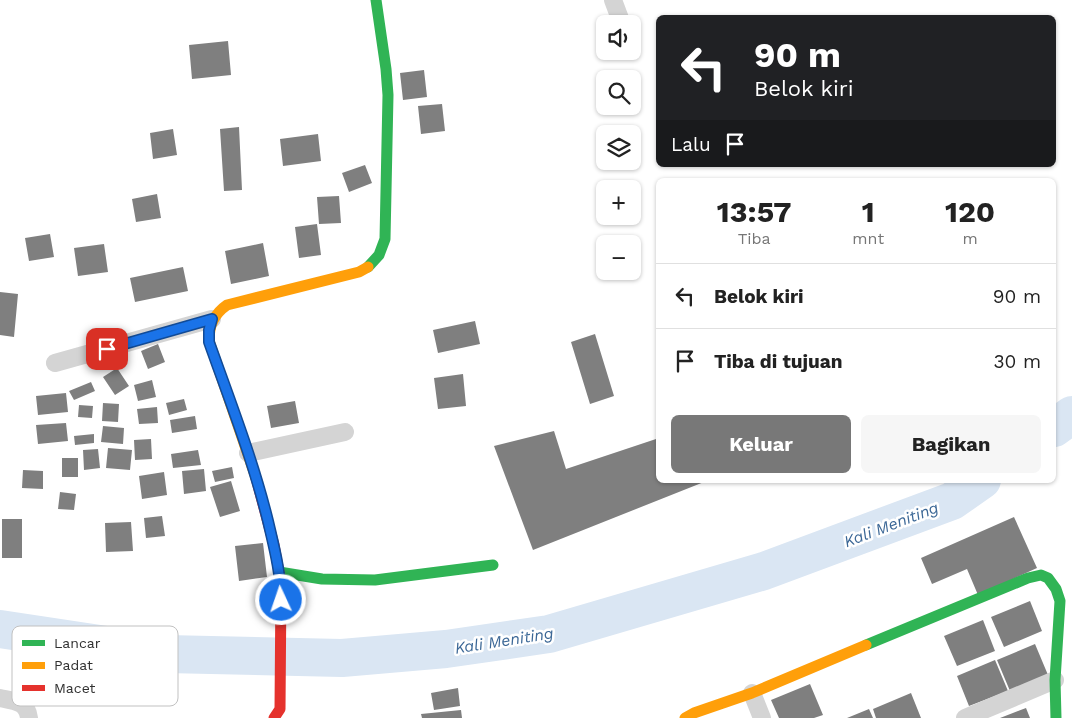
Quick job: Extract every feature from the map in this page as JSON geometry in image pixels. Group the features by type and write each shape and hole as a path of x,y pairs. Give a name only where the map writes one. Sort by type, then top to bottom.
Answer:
{"street":[{"path":"274,718 280,709 280,578 264,506 248,453 209,342 209,330 212,319 227,305 359,272 368,268 377,260 383,250 385,239 388,96 376,0"},
{"path":"613,0 619,15"},
{"path":"55,363 212,319"},
{"path":"248,453 345,432"},
{"path":"280,578 375,580 493,565"},
{"path":"686,718 694,713 752,693 1019,582 1041,575 1048,578 1059,592 1060,601 1055,680 1056,718"},
{"path":"965,718 1055,680"},
{"path":"752,693 762,718"},
{"path":"25,706 29,718"}],"building":[{"path":"228,41 231,75 192,79 189,45"},
{"path":"424,70 427,97 403,100 400,73"},
{"path":"442,104 445,131 421,134 418,106"},
{"path":"239,127 242,190 224,191 220,129"},
{"path":"173,129 177,155 153,159 150,133"},
{"path":"318,134 321,161 283,166 280,139"},
{"path":"365,165 372,183 349,192 342,173"},
{"path":"157,194 161,218 136,222 132,199"},
{"path":"339,196 341,223 319,224 317,197"},
{"path":"317,224 321,255 299,258 295,227"},
{"path":"50,234 54,257 29,261 25,238"},
{"path":"263,243 269,276 231,284 225,251"},
{"path":"104,244 108,272 78,276 74,248"},
{"path":"183,267 188,291 135,302 130,278"},
{"path":"0,292 18,294 14,337 0,335"},
{"path":"475,321 480,344 438,353 433,330"},
{"path":"595,334 614,396 590,404 571,342"},
{"path":"158,344 165,362 148,369 141,351"},
{"path":"117,368 129,386 115,395 103,377"},
{"path":"463,374 466,406 438,409 434,378"},
{"path":"152,380 156,397 138,401 134,385"},
{"path":"91,382 95,391 74,400 69,391"},
{"path":"66,393 68,412 38,415 36,396"},
{"path":"184,399 187,410 169,415 166,403"},
{"path":"295,401 299,423 271,428 267,406"},
{"path":"103,403 119,404 118,422 102,421"},
{"path":"79,405 93,406 92,418 78,417"},
{"path":"157,407 158,423 139,424 137,409"},
{"path":"195,416 197,429 172,433 170,420"},
{"path":"66,423 68,441 38,444 36,425"},
{"path":"103,426 124,428 123,444 101,442"},
{"path":"554,431 566,469 656,439 656,483 701,483 533,550 494,446"},
{"path":"94,434 94,443 75,445 74,436"},
{"path":"151,439 152,459 135,460 134,440"},
{"path":"108,448 132,450 130,470 106,468"},
{"path":"98,449 100,468 84,470 83,450"},
{"path":"198,450 201,465 173,468 171,454"},
{"path":"62,458 78,458 78,477 62,477"},
{"path":"232,467 234,478 215,482 212,471"},
{"path":"204,469 206,491 184,494 182,471"},
{"path":"23,470 43,471 43,489 22,488"},
{"path":"164,472 167,495 142,499 139,476"},
{"path":"231,481 240,511 220,517 210,487"},
{"path":"60,492 76,494 74,510 58,509"},
{"path":"162,516 165,536 146,538 144,518"},
{"path":"1014,517 1037,568 978,595 967,569 932,584 921,558"},
{"path":"2,519 22,519 22,558 2,558"},
{"path":"131,522 133,551 106,552 105,523"},
{"path":"263,543 267,577 239,581 235,546"},
{"path":"1030,601 1042,631 1004,647 991,617"},
{"path":"983,620 995,651 957,666 944,636"},
{"path":"1035,644 1048,675 1010,691 997,660"},
{"path":"995,660 1008,691 969,706 957,676"},
{"path":"810,684 823,715 814,718 779,718 771,700"},
{"path":"458,688 460,706 434,710 431,693"},
{"path":"911,693 921,718 876,718 873,709"},
{"path":"1026,708 1030,718 1000,718"},
{"path":"869,709 873,718 847,718"},
{"path":"461,710 462,718 422,718 421,714"}],"waterway":[{"name":"Kali Meniting","path":"1056,427 1072,415"},
{"name":"Kali Meniting","path":"178,654 342,658 446,649 549,634 764,571 952,501 978,483"},
{"name":"Kali Meniting","path":"0,629 12,631"}],"traffic: fast":[{"path":"368,267 379,255 385,239 388,95 376,0"},
{"path":"279,572 322,579 375,580 493,565"},
{"path":"866,645 1028,578 1041,575 1048,578 1056,589 1060,601 1055,680 1056,718"}],"traffic: slow":[{"path":"256,478 209,341 213,320 227,305 359,272 368,267"},
{"path":"685,718 694,713 752,693 866,645"}],"traffic: jam":[{"path":"256,478 274,545 281,583 280,709 274,718"}],"route":[{"path":"107,349 212,319 209,330 209,342 248,453 264,506 281,583 281,600"}]}
